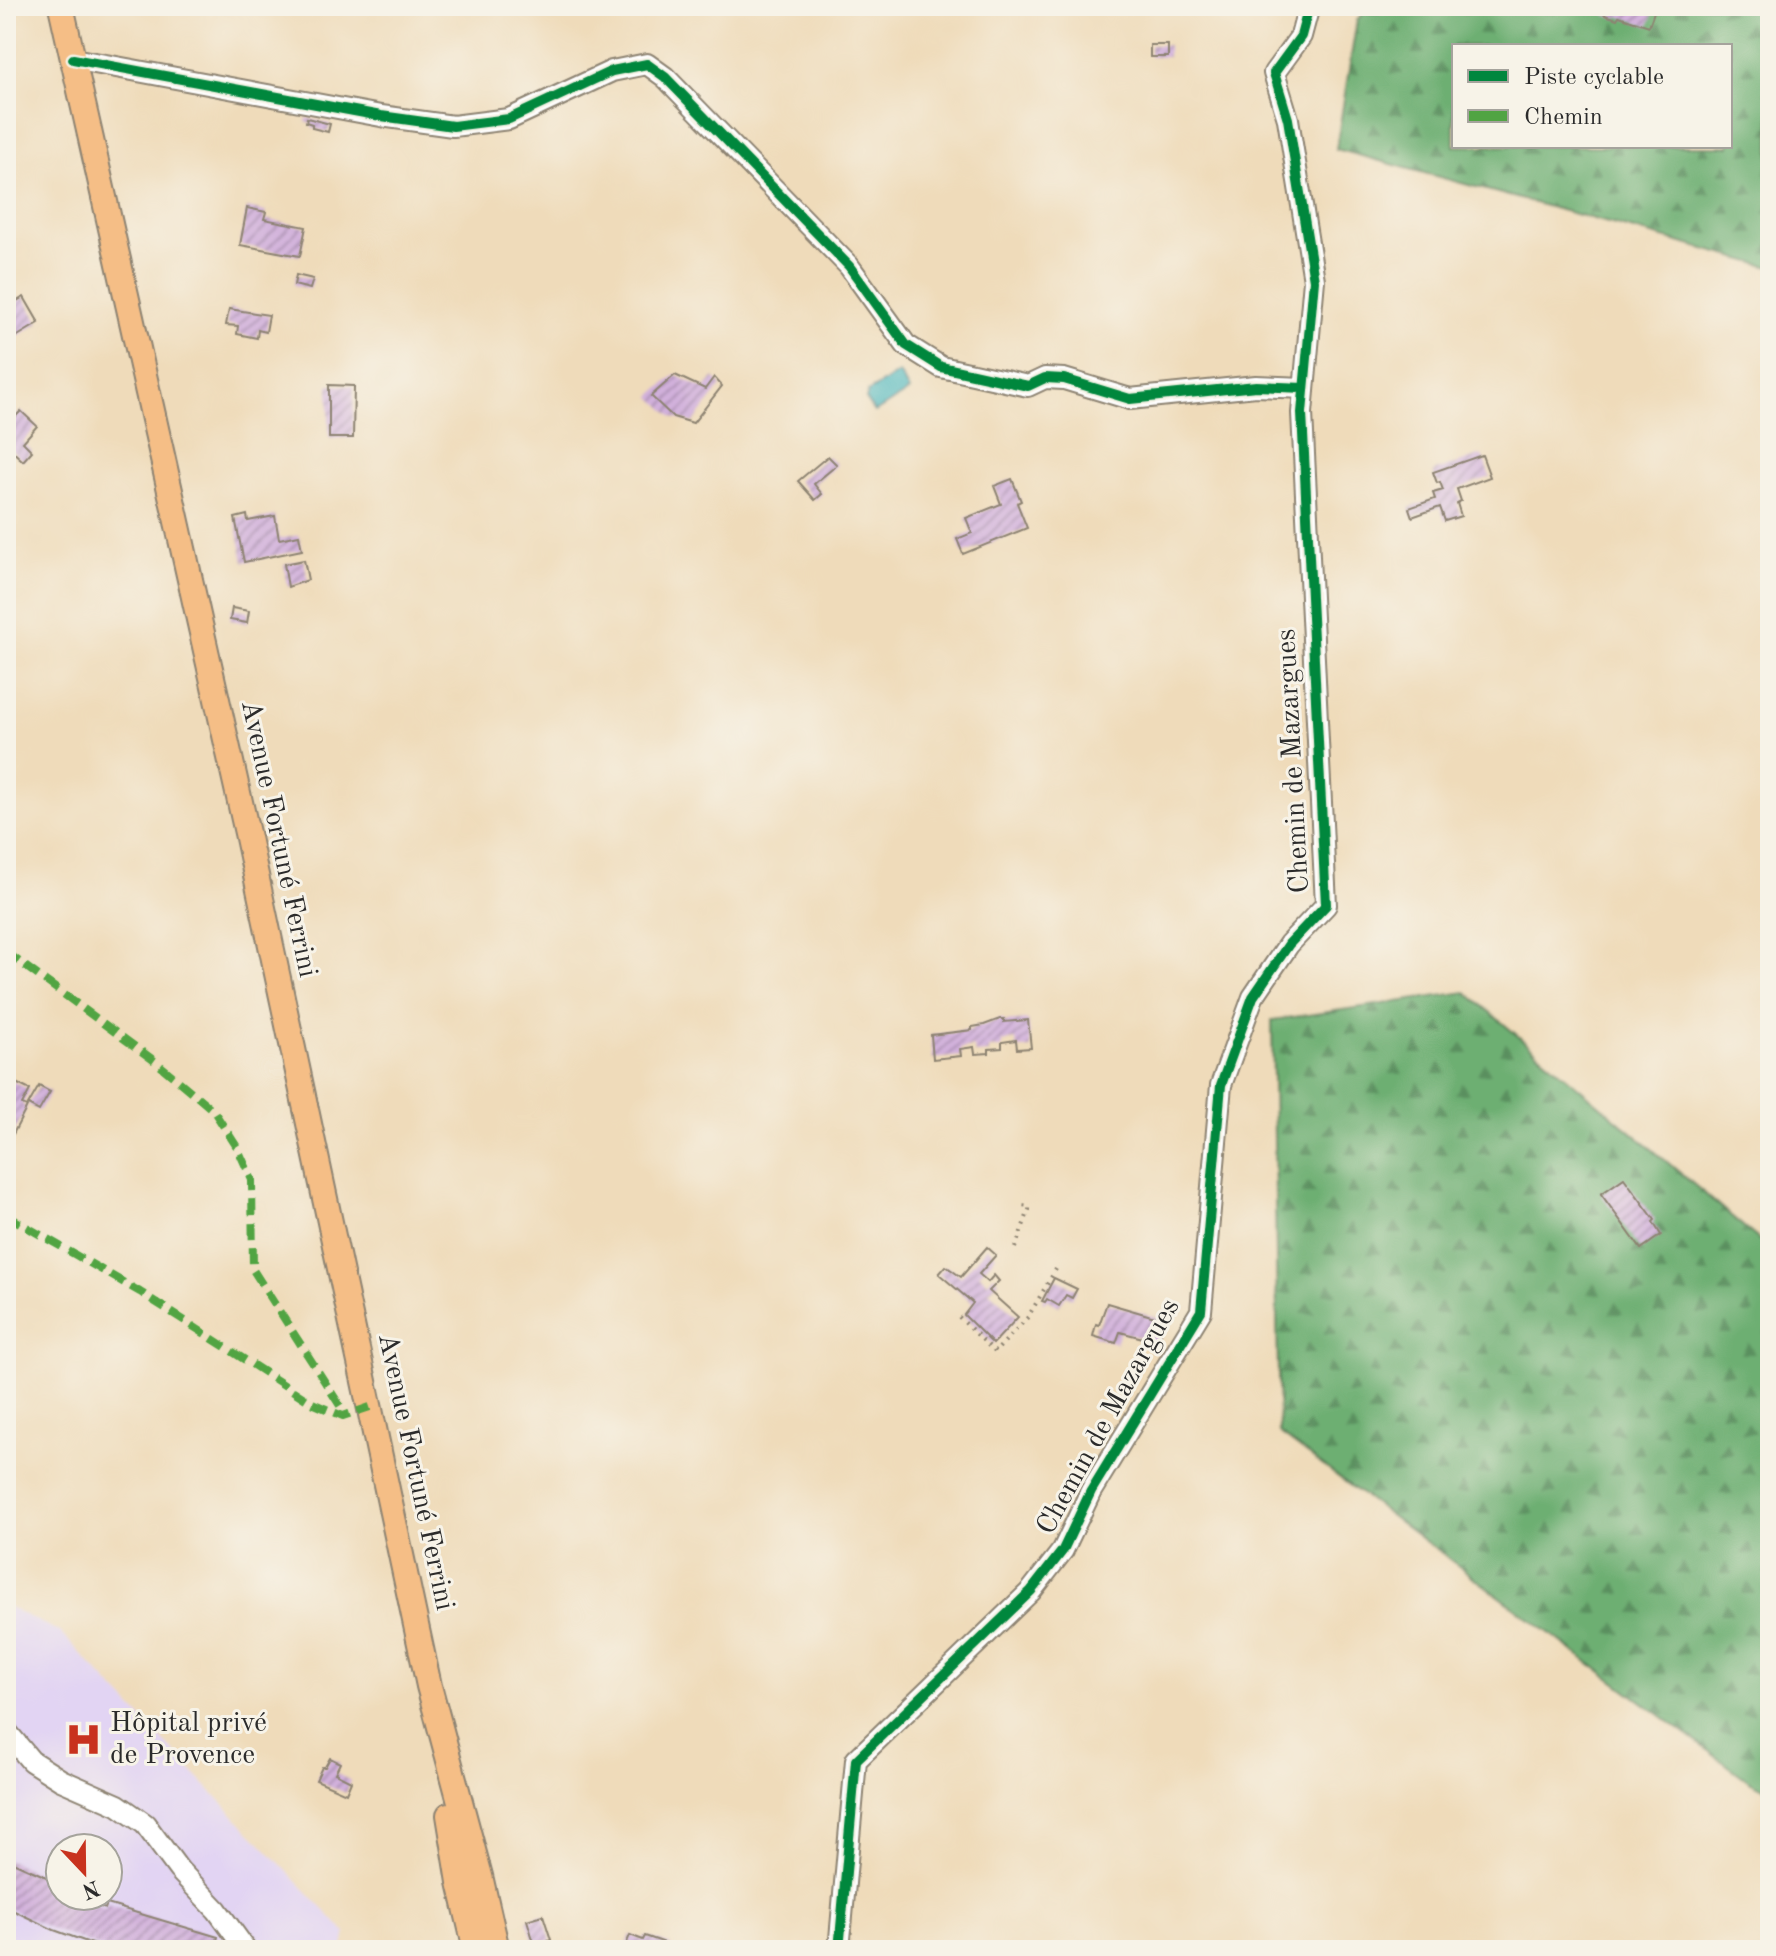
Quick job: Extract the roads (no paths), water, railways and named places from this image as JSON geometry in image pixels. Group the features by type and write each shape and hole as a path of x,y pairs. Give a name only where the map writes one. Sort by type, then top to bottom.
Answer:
{"main road":[{"name":"Avenue Fortuné Ferrini","path":"61,6 247,833 429,1686 497,1950"},
{"name":"Avenue Fortuné Ferrini","path":"429,1686 460,1882 476,1950"}],"street":[{"name":"Chemin de Mazargues","path":"839,1950 856,1760 1031,1591 1063,1550 1091,1491 1201,1311 1221,1085 1253,997 1289,944 1326,905 1302,413 1314,280 1288,119 1274,73 1301,36 1309,6"},
{"path":"73,59 381,116 453,126 509,119 612,71 647,64 665,77 849,266 906,345 941,367 1028,386 1045,378 1064,379 1130,399 1256,386 1304,388"},
{"path":"6,1731 31,1761 61,1780 118,1805 145,1824 246,1950"}],"water":[{"path":"899,373 909,391 875,412 866,399 868,392"}],"place":[{"name":"Hôpital privé de Provence","path":"84,1740"}]}
